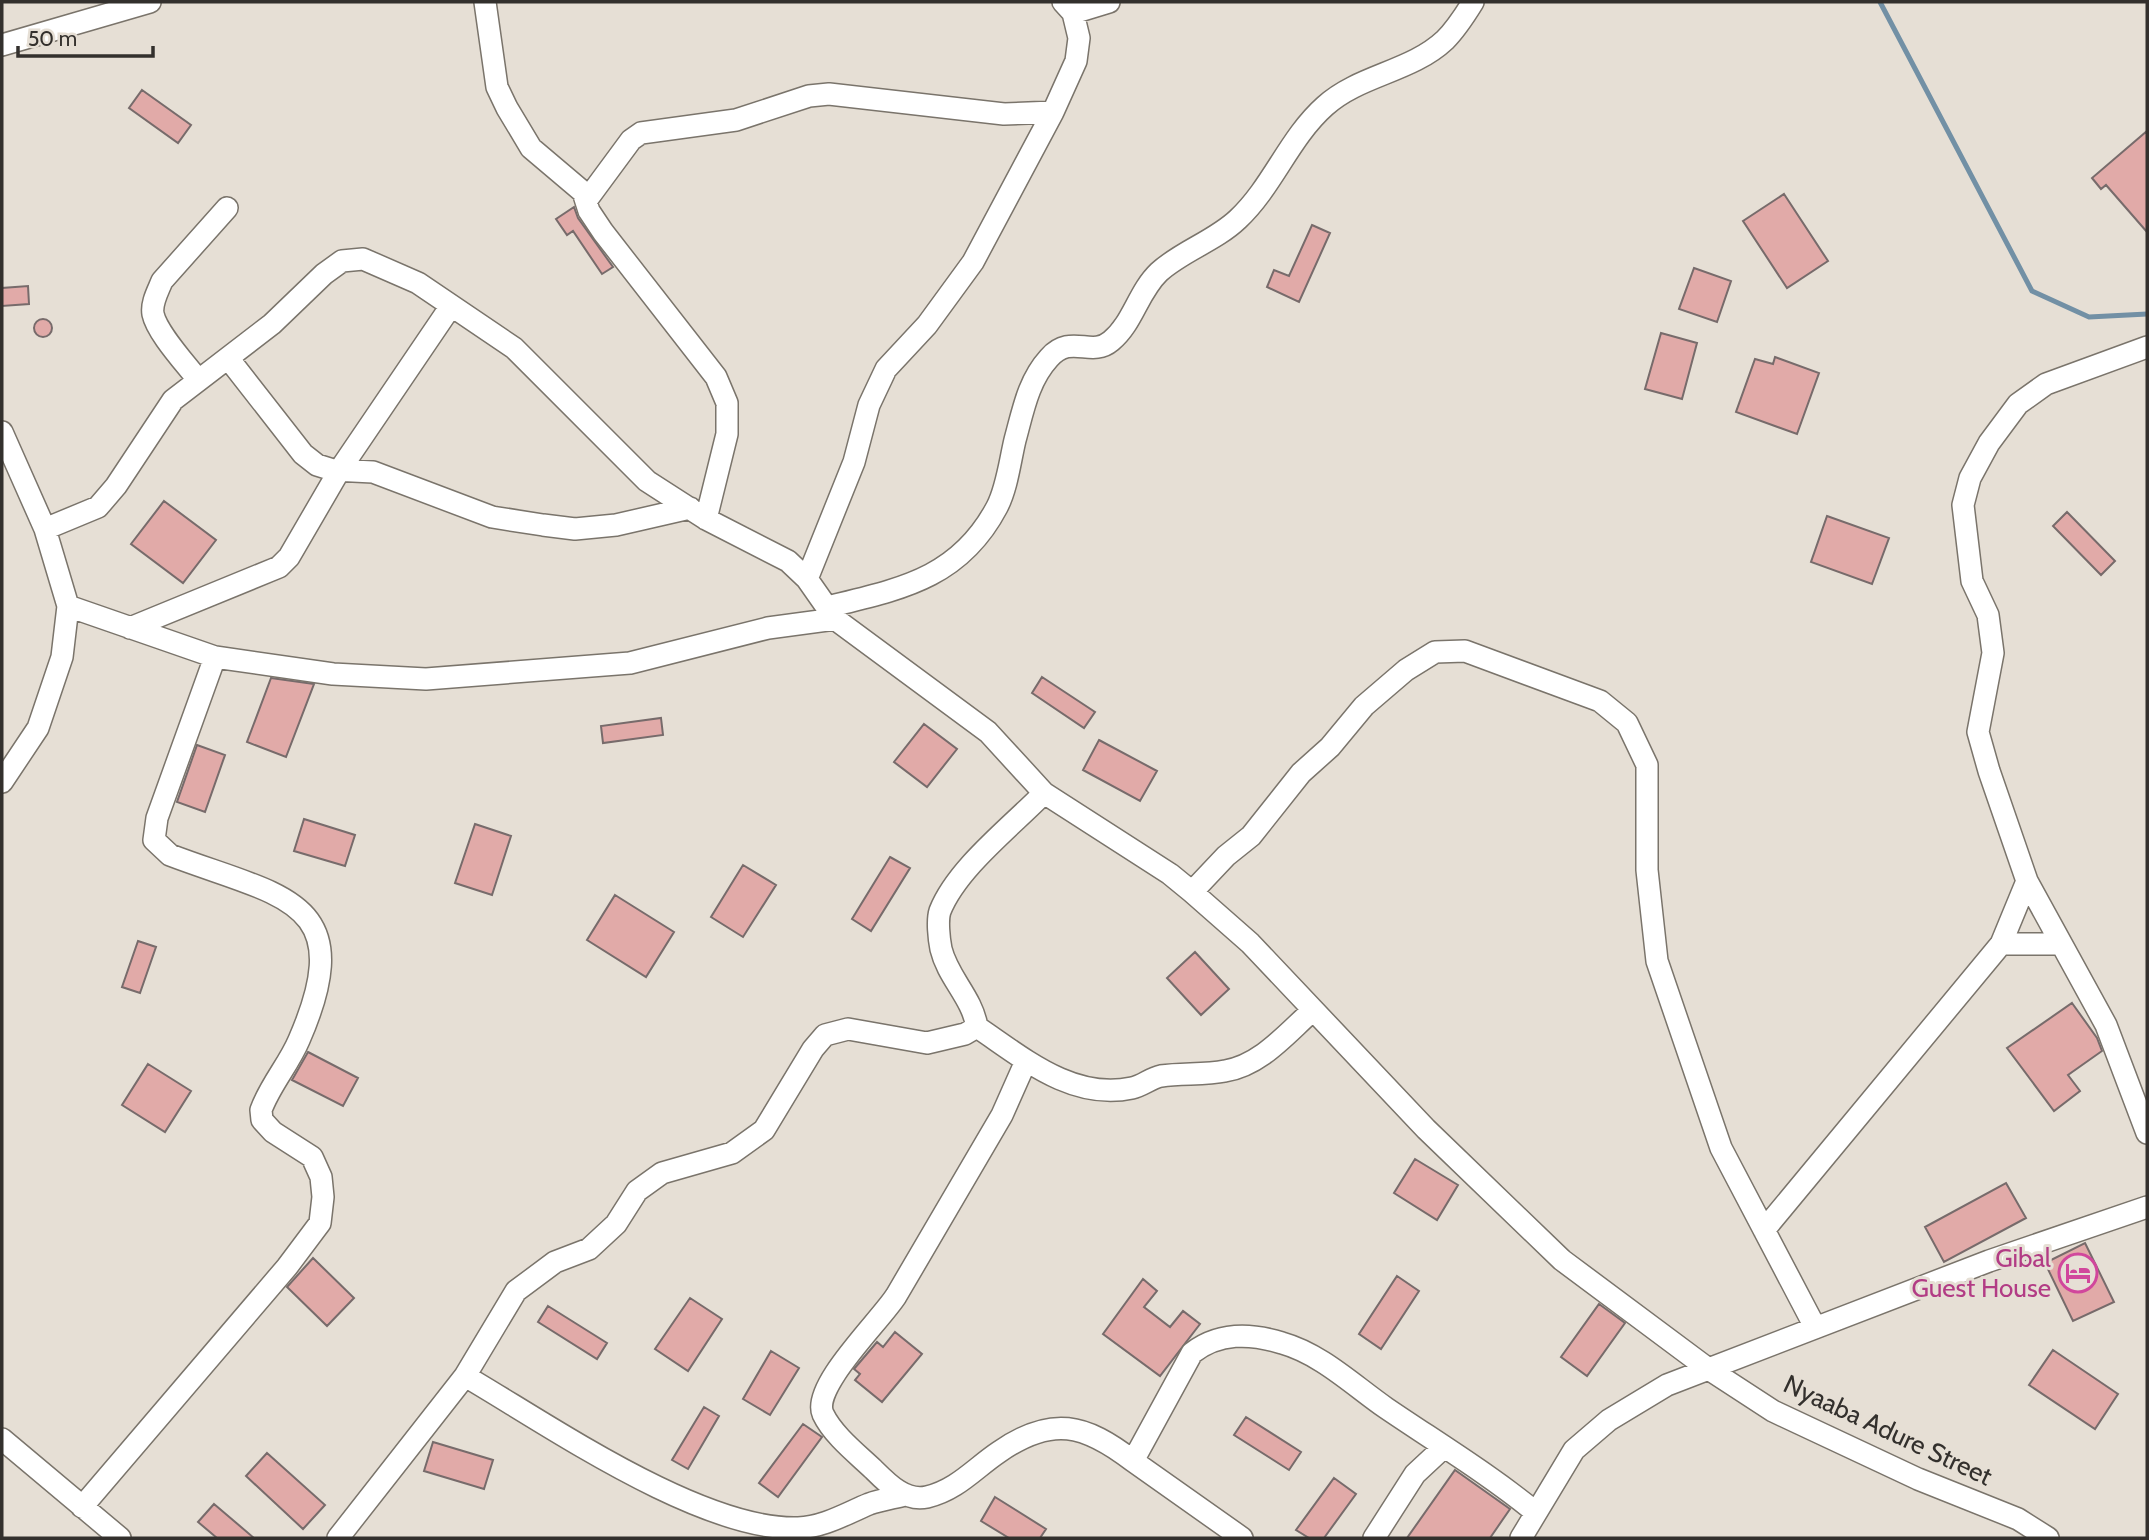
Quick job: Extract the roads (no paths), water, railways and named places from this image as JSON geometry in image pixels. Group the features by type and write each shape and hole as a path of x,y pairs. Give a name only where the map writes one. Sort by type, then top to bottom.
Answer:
{"street":[{"path":"2,45 150,2"},
{"path":"228,358 303,454 317,465 339,471 373,471 492,517 575,529 698,513 727,434 727,403 716,377 603,232 583,192 531,148 497,87 485,2"},
{"path":"807,579 854,461 869,405 886,369 927,325 974,262 1053,112 1076,61 1079,38 1068,8 1109,2"},
{"path":"68,606 215,657 333,674 426,679 530,673 630,663 831,613 936,574 969,549 998,505 1028,393 1038,370 1052,354 1070,345 1101,347 1111,341 1122,329 1137,300 1159,272 1221,233 1246,210 1282,164 1303,130 1324,106 1346,90 1422,55 1444,41 1473,2"},
{"path":"586,201 631,140 641,133 736,120 809,96 829,94 1004,114 1053,112"},
{"path":"198,380 161,329 153,313 155,296 162,281 227,208"},
{"name":"Nyaaba Adure Street","path":"45,529 97,507 116,486 173,400 272,324 342,261 363,260 418,283 514,348 616,453 647,481 698,513 788,561 807,579 831,613 988,732 1044,793 1170,874 1192,892 1250,943 1426,1129 1562,1260 1707,1368 1773,1411 1918,1479 2018,1519 2048,1538"},
{"path":"130,628 279,568 289,556 339,471 451,306"},
{"path":"2147,347 2046,384 2018,404 1989,443 1970,478 1963,505 1972,580 1988,615 1993,653 1978,732 2027,881 2106,1025 2147,1133"},
{"path":"2,432 45,529 68,606 62,657 38,728 2,782"},
{"path":"1192,892 1226,856 1251,836 1301,773 1330,747 1364,706 1406,670 1435,652 1465,651 1600,701 1627,723 1647,765 1647,870 1657,961 1721,1148 1815,1327"},
{"path":"82,1507 296,1256 320,1223 323,1197 321,1177 312,1157 272,1132 262,1120 261,1110 298,1043 317,996 322,967 320,945 312,920 293,903 170,855 153,840 157,818 215,657"},
{"path":"1044,793 961,878 939,913 940,947 948,969 974,1010 977,1027 1026,1062 1070,1083 1111,1090 1134,1088 1158,1076 1223,1072 1244,1067 1265,1054 1312,1011"},
{"path":"1765,1230 2001,944 2027,881"},
{"path":"2001,944 2061,944"},
{"path":"338,1538 465,1376 516,1291 555,1262 589,1250 616,1224 637,1191 662,1173 732,1153 764,1130 813,1049 825,1035 848,1029 927,1043 947,1040 977,1027"},
{"path":"905,1495 886,1482 835,1432 822,1412 821,1397 829,1379 882,1319 897,1296 1002,1115 1026,1062"},
{"path":"1521,1538 1534,1511 1574,1450 1609,1420 1667,1385 1989,1261 2147,1207"},
{"path":"1133,1461 1192,1353 1208,1341 1225,1336 1251,1336 1284,1343 1308,1354 1444,1447 1489,1474 1534,1511"},
{"path":"465,1376 642,1479 728,1516 762,1526 799,1528 827,1523 871,1503 905,1495 924,1498 949,1489 998,1452 1057,1426 1081,1429 1107,1441 1242,1538"},
{"path":"2,1438 120,1538"},
{"path":"1374,1538 1389,1510 1415,1474 1444,1447"}],"waterway":[{"path":"1880,2 2032,291 2089,317 2147,314"}],"place":[{"name":"Gibal Guest House","path":"2078,1273"}]}
